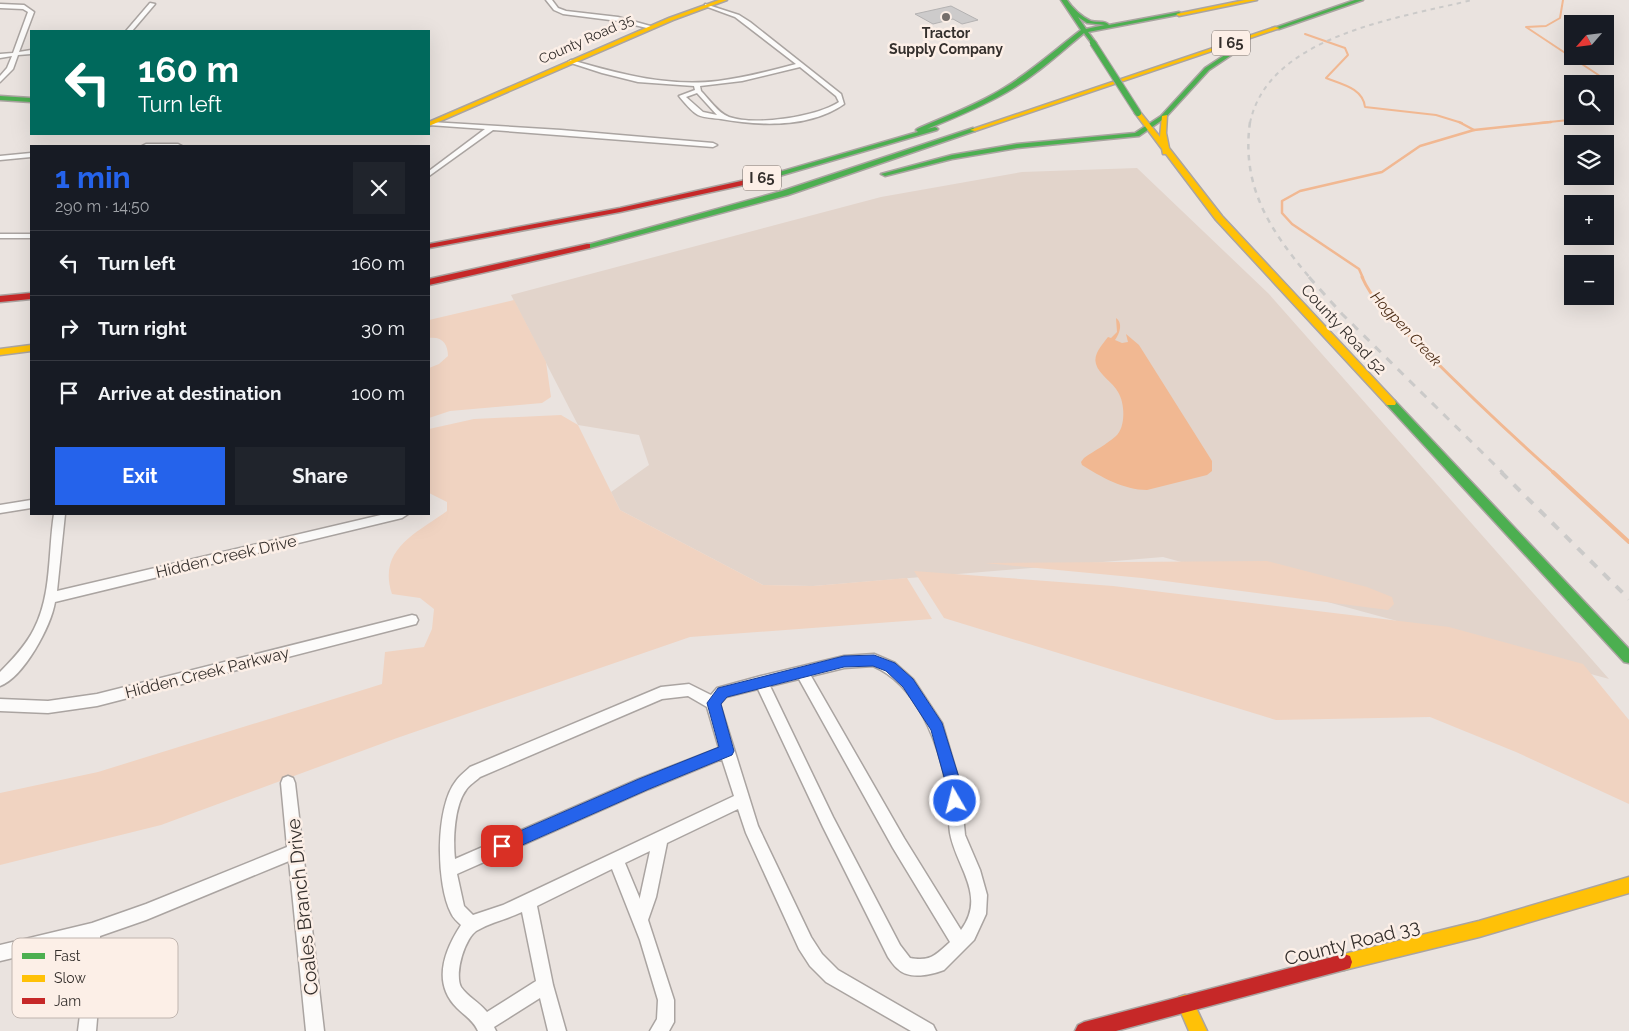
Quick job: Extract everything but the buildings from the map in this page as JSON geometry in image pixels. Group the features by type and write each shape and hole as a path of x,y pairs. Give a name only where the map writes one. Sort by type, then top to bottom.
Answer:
{"main road":[{"name":"County Road 35","path":"430,124 651,27 724,0"},
{"path":"856,153 932,125 994,97 1025,78 1083,31 1254,0"},
{"path":"1278,15 1325,0"},
{"name":"I 65","path":"430,282 620,238 720,212 822,181 1360,0"},
{"path":"1067,4 1089,22 1097,24 1164,16"},
{"name":"County Road 52","path":"1067,4 1138,113 1166,152 1225,225 1629,658"},
{"path":"620,238 986,151 1137,135 1151,129 1165,116 1199,76 1221,59 1256,40 1309,17"},
{"path":"1097,75 1125,66"},
{"path":"0,98 30,100"},
{"name":"I 65","path":"430,246 638,207 757,179 856,153 999,108"},
{"path":"1165,116 1163,133 1166,152"},
{"path":"0,299 30,296"},
{"path":"0,352 30,348"},
{"name":"County Road 33","path":"1084,1031 1281,977 1479,929 1629,885"},
{"path":"1185,1003 1198,1031"}],"street":[{"path":"549,0 556,9 562,12 618,19 651,27"},
{"path":"130,30 152,4"},
{"path":"707,5 737,16 801,65 842,98 842,103 838,108 827,113 791,119 749,122 702,114 682,96 708,84 801,65"},
{"path":"0,6 28,7 31,12 10,70 0,80"},
{"path":"0,56 30,52"},
{"path":"571,62 597,71 637,80 698,88 725,118"},
{"path":"463,110 458,118 464,126"},
{"path":"430,124 714,145"},
{"path":"430,173 491,128"},
{"path":"0,158 30,155"},
{"path":"0,236 30,236"},
{"path":"0,509 30,504"},
{"path":"0,680 17,663 40,631 50,598 58,515"},
{"name":"Hidden Creek Drive","path":"50,598 398,515"},
{"name":"Hidden Creek Parkway","path":"0,705 25,709 45,708 96,700 412,620"},
{"path":"713,703 722,692 761,682 844,662 874,660 890,667 908,683 937,727 953,784 958,835 979,895 978,914 968,934 938,964 920,968 905,965 894,951 832,831 761,682"},
{"path":"802,672 932,901 960,943"},
{"path":"471,924 457,910 446,845 450,808 460,786 475,772 661,693 689,690 713,703 751,828 805,943 816,960 832,976 927,1031"},
{"path":"449,870 644,784 727,751"},
{"name":"Coales Branch Drive","path":"288,783 315,1031"},
{"path":"545,985 486,1027 481,1015 462,1001 454,991 449,975 456,945 471,924 528,902 742,799"},
{"path":"640,920 648,897 660,838"},
{"path":"63,938 92,931 146,912 296,851"},
{"path":"616,859 640,920 666,1000 665,1022 659,1031"},
{"path":"528,902 545,985 557,1031"},
{"path":"92,931 92,938"},
{"path":"87,1031 88,1018"}],"shaded area":[{"path":"1137,168 1269,294 1609,679 1163,557 813,586 763,585 620,510 611,492 649,465 639,435 578,425 511,295 881,197 1022,172"},
{"path":"514,300 546,362 551,397 542,403 450,411 430,418 430,368 439,364 448,356 447,348 441,340 430,338 430,320"},
{"path":"1116,318 1120,323 1120,328 1115,340 1122,343 1128,342 1126,334 1139,345 1212,461 1212,471 1207,475 1147,490 1130,488 1113,482 1082,465 1081,462 1084,458 1105,445 1116,436 1122,427 1123,408 1120,397 1116,388 1100,372 1095,360 1103,343 1108,337 1111,338 1117,332"},
{"path":"561,415 578,425 620,510 763,585 813,586 907,578 932,619 690,637 397,738 161,825 0,865 0,793 98,772 382,684 385,652 424,647 432,629 434,609 420,598 392,594 389,578 390,565 395,554 412,535 447,511 447,502 430,494 430,429 474,419"},
{"path":"1267,561 1367,587 1392,597 1394,604 1388,610 1142,578 985,563"},
{"path":"914,571 1113,586 1449,627 1583,664 1629,720 1629,804 1516,752 1430,717 1276,720 944,618"}],"waterway":[{"path":"1539,123 1609,116 1606,97 1612,84 1526,27 1546,26 1560,18 1563,0"},
{"name":"Hogpen Creek","path":"1305,34 1345,48 1348,55 1326,78 1356,91 1360,95 1365,107 1436,115 1459,122"},
{"name":"Hogpen Creek","path":"1459,122 1474,130"},
{"path":"1474,130 1551,122"},
{"name":"Hogpen Creek","path":"1363,278 1359,269 1292,224 1282,213 1282,201 1300,191 1382,172 1420,146 1474,130"},
{"name":"Hogpen Creek","path":"1362,277 1381,307 1488,412 1554,473"},
{"name":"Hogpen Creek","path":"1553,472 1629,542"}],"railway":[{"path":"1250,123 1262,93 1282,69 1309,50 1341,35 1375,24 1409,14 1472,0"},
{"path":"1250,122 1248,145 1254,187 1271,225 1282,243 1310,278"},
{"path":"1309,277 1342,314 1503,473"},
{"path":"1501,472 1629,599"}],"traffic: fast":[{"path":"1064,0 1093,43"},
{"path":"1277,28 1360,0"},
{"path":"1070,9 1089,22 1107,24"},
{"path":"919,130 967,110 1006,90 1034,71 1083,31 1179,14"},
{"path":"1093,43 1138,113"},
{"path":"885,174 952,157 1017,146 1137,135 1163,117 1207,69 1236,50"},
{"path":"0,98 30,100"},
{"path":"759,179 935,129"},
{"path":"587,246 785,193 973,130"},
{"path":"1391,403 1629,658"}],"traffic: slow":[{"path":"430,124 671,19 724,0"},
{"path":"1179,14 1254,0"},
{"path":"973,130 1277,28"},
{"path":"1138,113 1219,218 1391,403"},
{"path":"1165,116 1163,133 1166,152"},
{"path":"0,352 30,348"},
{"path":"1344,962 1479,929 1629,885"},
{"path":"1185,1003 1198,1031"}],"traffic: jam":[{"path":"430,246 620,210 759,179"},
{"path":"430,282 587,246"},
{"path":"0,299 30,296"},
{"path":"1084,1031 1344,962"}],"place":[{"name":"Tractor Supply Company","path":"946,17"}],"route":[{"path":"502,846 644,784 727,751 713,703 722,692 844,662 874,660 890,667 908,683 937,727 953,784 955,801"}]}
